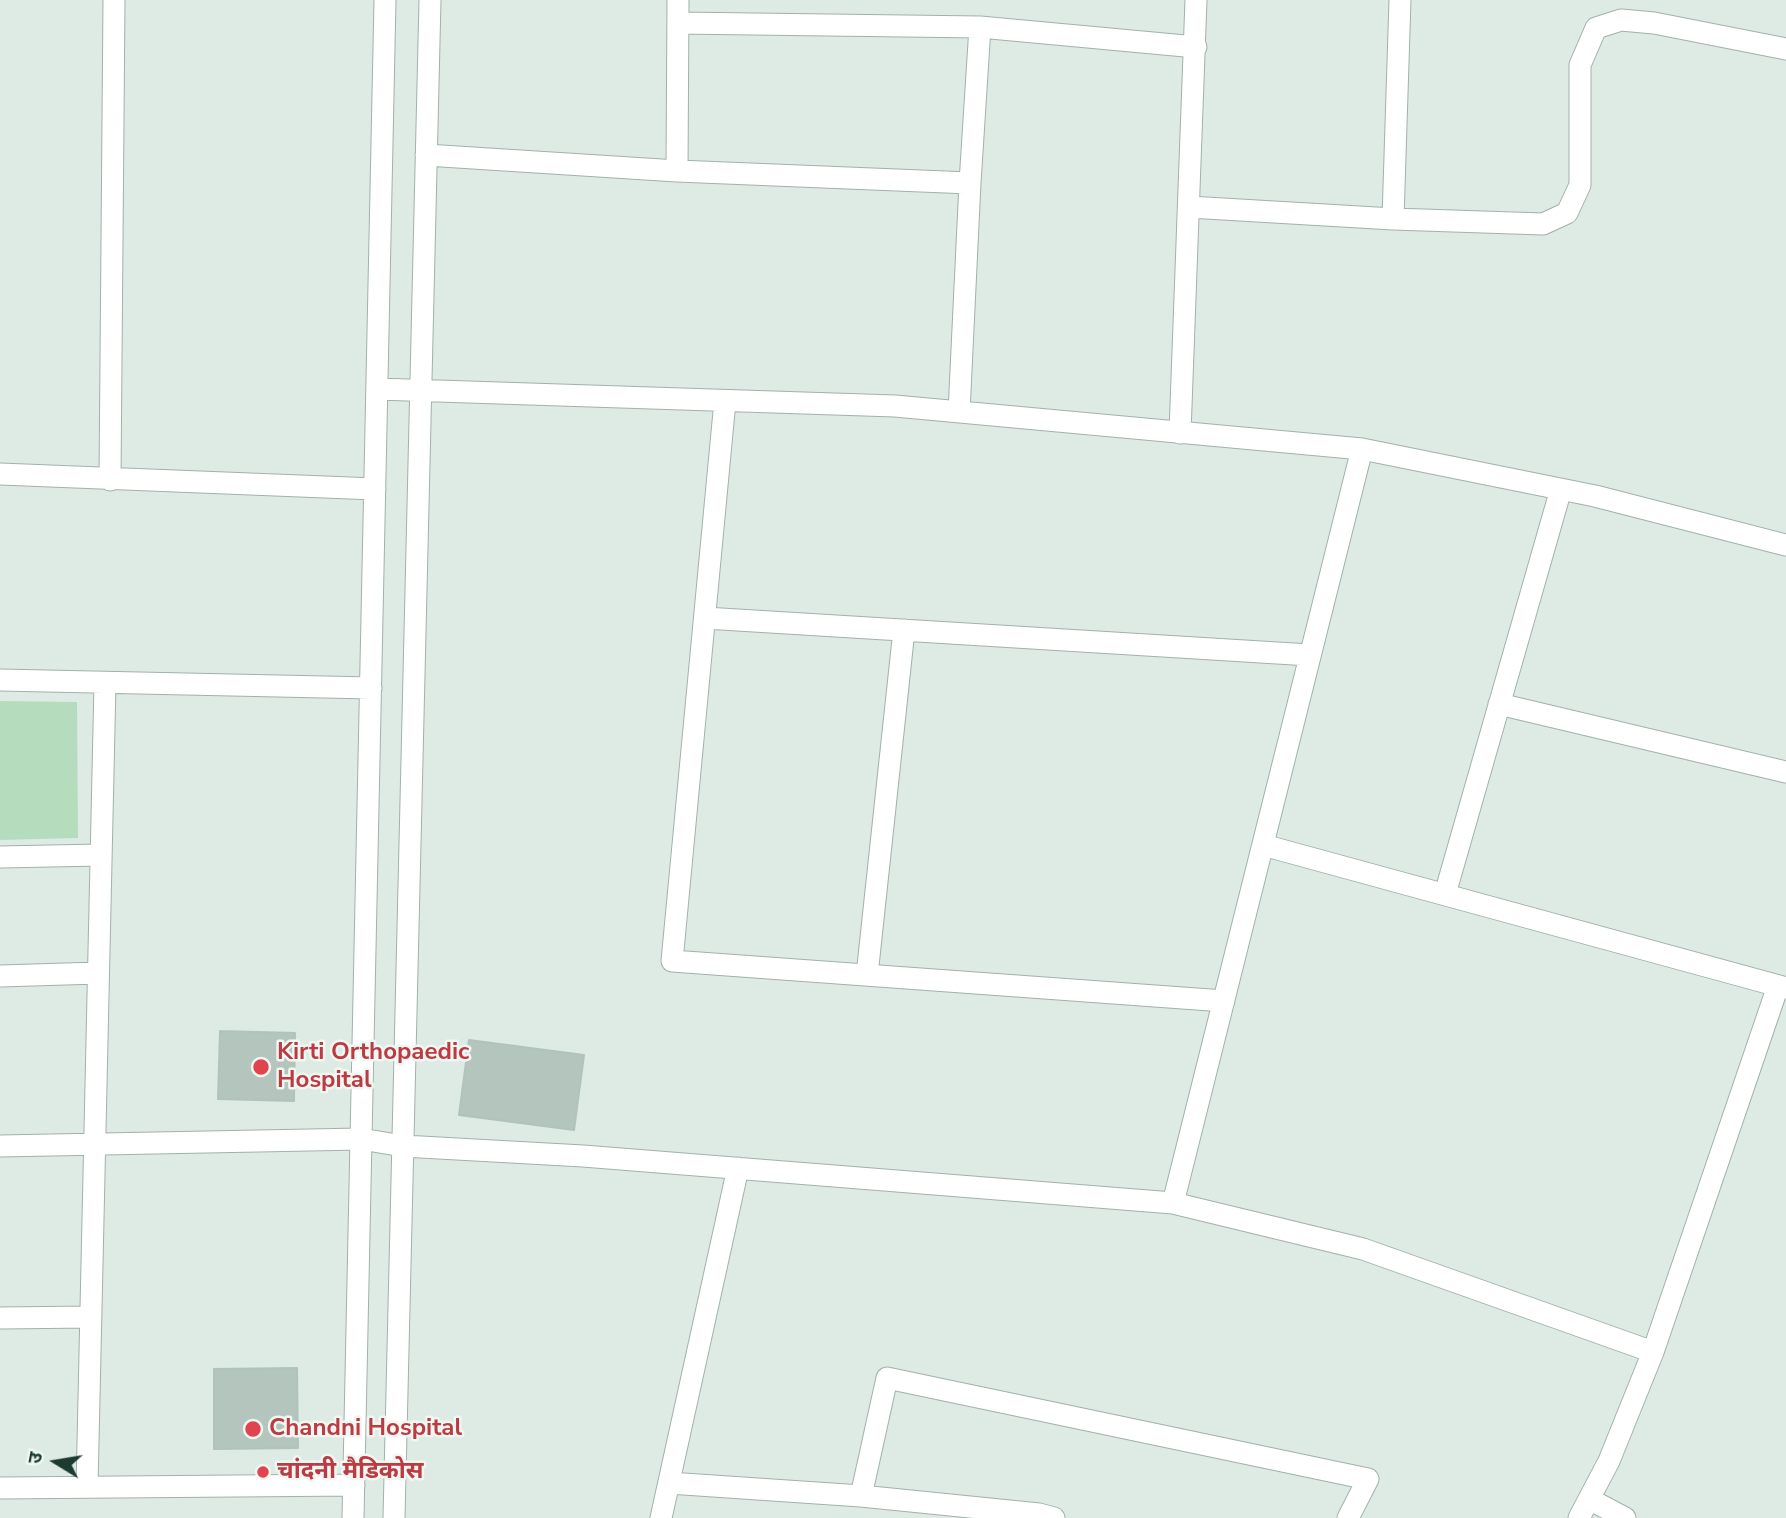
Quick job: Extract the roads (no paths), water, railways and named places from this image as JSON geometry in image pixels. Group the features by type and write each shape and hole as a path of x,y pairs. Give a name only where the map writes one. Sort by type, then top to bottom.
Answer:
{"street":[{"path":"110,480 114,0"},
{"path":"353,1518 385,0"},
{"path":"394,1518 430,0"},
{"path":"677,171 678,0"},
{"path":"1180,433 1196,0"},
{"path":"1394,219 1400,0"},
{"path":"1189,207 1394,219 1543,224 1567,213 1580,185 1580,65 1597,27 1621,20 1654,23 1786,49"},
{"path":"678,23 980,27 1196,47"},
{"path":"959,412 980,27"},
{"path":"426,155 677,171 970,183"},
{"path":"377,389 895,406 1362,449 1595,496 1786,545"},
{"path":"725,401 672,961 1223,1001"},
{"path":"1173,1203 1362,449"},
{"path":"0,474 375,489"},
{"path":"1445,894 1561,489"},
{"path":"705,618 1310,655"},
{"path":"867,975 904,630"},
{"path":"0,680 370,688"},
{"path":"87,1486 105,683"},
{"path":"1499,704 1786,772"},
{"path":"1263,845 1782,987 1653,1352 1609,1461 1584,1508 1625,1518"},
{"path":"0,857 101,855"},
{"path":"0,976 98,973"},
{"path":"0,1146 361,1139 403,1146 583,1156 1173,1203 1363,1249 1653,1352"},
{"path":"661,1518 738,1168"},
{"path":"0,1318 91,1317"},
{"path":"862,1496 887,1378 1368,1479 1348,1518"},
{"path":"668,1483 862,1496 1039,1514 1054,1518"},
{"path":"0,1488 354,1485"}],"place":[{"name":"Kirti Orthopaedic Hospital","path":"261,1067"},
{"name":"Chandni Hospital","path":"253,1429"},
{"name":"चांदनी मैडिकोस","path":"263,1472"}]}
